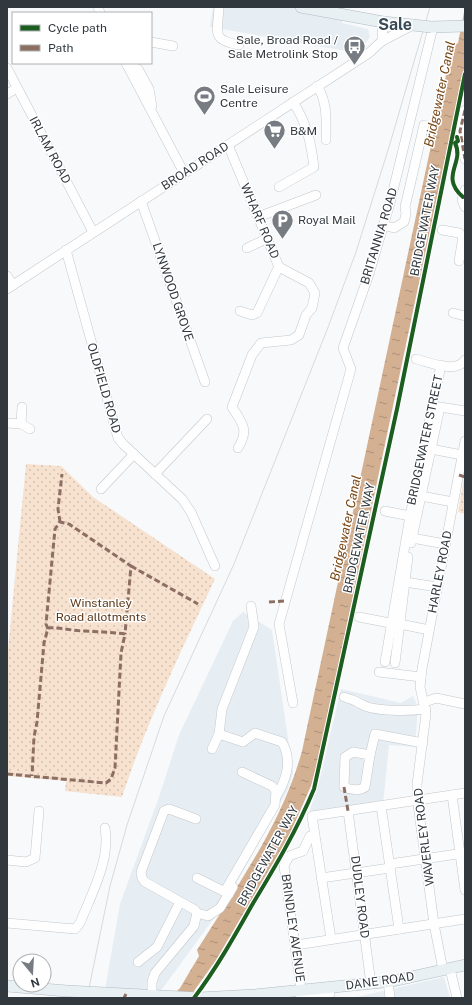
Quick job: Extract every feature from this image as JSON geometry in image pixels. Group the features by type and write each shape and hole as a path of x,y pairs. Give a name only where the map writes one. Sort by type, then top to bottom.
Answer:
{"main road":[{"path":"301,7 348,11 384,22 432,27 465,26"},
{"name":"DANE ROAD","path":"152,994 199,998 330,993 465,965"},
{"path":"7,986 67,991 152,994"}],"street":[{"path":"219,7 218,34 221,40 240,45"},
{"path":"382,41 384,22"},
{"name":"BROAD ROAD","path":"10,287 369,52 382,41 413,25"},
{"name":"BRITANNIA ROAD","path":"293,703 279,624 351,369 343,348 384,225 432,27"},
{"path":"152,42 173,46"},
{"path":"127,64 184,173"},
{"name":"IRLAM ROAD","path":"7,68 93,232"},
{"path":"317,86 322,93 325,105 326,140"},
{"path":"7,94 17,88"},
{"path":"279,187 314,167 310,138 303,117 293,102"},
{"path":"465,110 460,131 465,159"},
{"path":"384,225 394,228 404,222 406,214 404,207 424,125"},
{"name":"WHARF ROAD","path":"228,145 266,239 279,266 309,283 315,293 312,308 306,315 299,335 290,340 261,343 252,356 232,406 243,426 244,431 244,437 238,448"},
{"path":"465,190 462,200 465,207"},
{"path":"258,218 316,195"},
{"name":"LYNWOOD GROVE","path":"141,201 205,382"},
{"path":"442,230 459,233 464,237 459,261"},
{"path":"248,248 266,239"},
{"name":"OLDFIELD ROAD","path":"66,250 118,438 182,499 189,509 215,566"},
{"path":"240,311 252,315 257,313 279,266"},
{"path":"7,276 10,287"},
{"path":"454,313 465,316"},
{"name":"BRIDGEWATER STREET","path":"416,359 441,365 453,366 463,362"},
{"path":"463,362 465,374"},
{"name":"BRIDGEWATER STREET","path":"385,662 395,624 410,516 441,365"},
{"path":"395,663 395,624 405,582 412,538 440,407 465,411"},
{"path":"21,424 22,408"},
{"path":"155,474 207,419"},
{"path":"7,423 21,424 30,428"},
{"name":"HARLEY ROAD","path":"425,706 420,691 421,677 465,441"},
{"path":"431,449 462,455"},
{"path":"101,489 134,454"},
{"path":"421,496 453,502"},
{"name":"BRIDGEWATER STREET","path":"385,511 410,516"},
{"path":"412,538 445,544"},
{"path":"405,582 437,587"},
{"path":"212,749 219,734 222,709 254,627 251,606"},
{"path":"359,617 429,630"},
{"path":"379,672 421,677"},
{"path":"344,697 357,700 361,704 392,711 425,706 436,698 465,704"},
{"name":"WAVERLEY ROAD","path":"425,706 423,743 417,784 417,801 434,924 446,970 457,998"},
{"path":"219,734 243,742 255,733 282,742 288,768 284,782 276,797"},
{"path":"370,755 375,734 423,743"},
{"path":"227,893 274,811 276,797 276,791 272,786 242,772"},
{"path":"331,939 312,816 465,793"},
{"path":"452,795 462,853 465,890"},
{"path":"381,806 399,929"},
{"path":"196,819 169,810 164,811 141,872 142,878 145,882 197,913 208,916 215,912 247,862"},
{"path":"7,860 26,862 35,858 39,811"},
{"name":"DUDLEY ROAD","path":"348,811 371,984"},
{"path":"7,922 75,929 80,923 92,891 107,841 105,828"},
{"name":"BRINDLEY AVENUE","path":"301,994 296,945 284,866 289,856 303,851 310,836"},
{"path":"321,878 462,853"},
{"path":"197,878 227,893"},
{"path":"138,962 158,947 180,902"},
{"path":"152,994 152,982 155,973 194,926 197,913"},
{"path":"296,945 465,919"},
{"path":"388,981 390,998"}],"shaded area":[{"path":"213,7 345,7 342,23 368,29 370,37 358,53 210,27"},
{"path":"243,612 272,630 293,773 288,789 242,873 214,918 160,992 105,989 120,904 159,797 179,735 233,621"},
{"path":"341,689 401,703 413,696 418,707 415,747 389,745 383,804 311,814 310,810 319,783"},
{"path":"444,977 450,998 357,998 357,997"}],"green space":[{"name":"Winstanley Road allotments","path":"26,464 61,466 93,497 215,579 153,714 122,797 65,791 66,781 7,776 7,661"},
{"path":"465,473 465,514 458,512"}],"water":[{"path":"465,7 465,64 320,753 311,786 289,836 216,960 189,998 170,998 180,988 199,956 197,950 243,878 271,829 283,804 302,751 452,47 458,43"}],"tram line":[{"path":"87,998 110,886 127,825 164,716 234,564 327,330 356,252 389,147 430,7"}],"marked path":[{"path":"465,110 460,131 465,159"},
{"path":"60,522 58,509 62,474"},
{"path":"459,475 465,477"},
{"path":"48,629 46,624 55,529 60,522 69,524 131,566 125,634"},
{"path":"131,566 198,604"},
{"path":"269,602 285,601"},
{"path":"7,774 106,783 111,779 115,768 121,653 125,634 48,628 44,643 37,722 34,737 32,776"},
{"path":"344,787 348,811"},
{"path":"124,998 126,994"}],"cycle path":[{"name":"BRIDGEWATER WAY","path":"194,998 210,976 277,862 293,834 314,789 397,409 465,74"},
{"path":"457,137 458,141 455,143 457,157 453,183 463,197"}],"place":[{"name":"Sale, Broad Road / Sale Metrolink Stop","path":"354,66"},
{"name":"Sale Leisure Centre","path":"205,116"},
{"name":"B&M","path":"274,150"},
{"name":"Royal Mail","path":"282,240"}],"district":[{"name":"Sale","path":"395,24"}],"water label":[{"name":"Bridgewater Canal","path":"439,94"},
{"name":"Bridgewater Canal","path":"345,528"}]}
